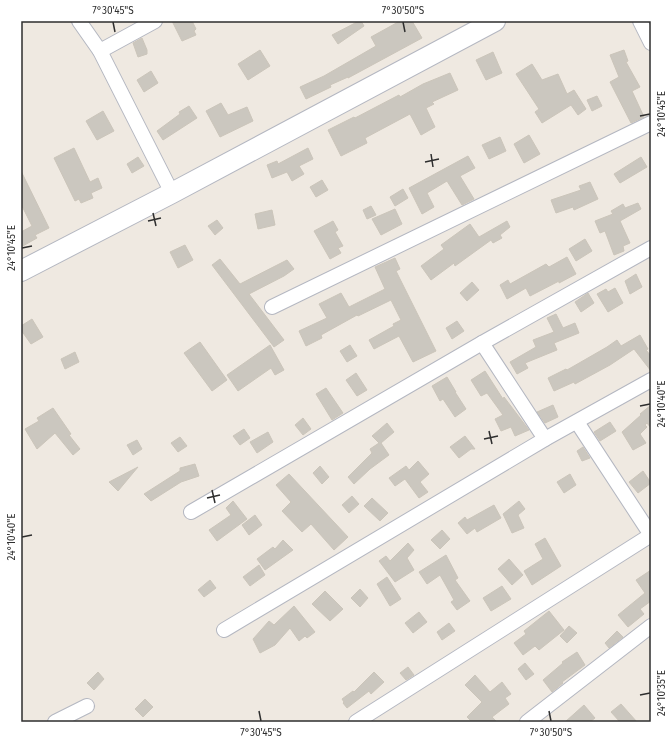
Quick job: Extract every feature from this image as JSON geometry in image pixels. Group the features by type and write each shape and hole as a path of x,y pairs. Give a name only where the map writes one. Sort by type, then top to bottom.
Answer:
{"street":[{"path":"79,21 100,51 172,193"},
{"path":"100,51 155,21"},
{"path":"21,271 172,193 495,21"},
{"path":"640,21 651,42"},
{"path":"272,307 651,123"},
{"path":"192,512 482,343 651,248"},
{"path":"482,343 545,439"},
{"path":"224,630 545,439 651,380"},
{"path":"356,722 651,535 577,422"},
{"path":"527,722 651,626"},
{"path":"55,722 87,706"}],"building":[{"path":"172,21 192,21 196,29 194,31 196,35 182,41"},
{"path":"361,21 364,26 338,44 332,35"},
{"path":"400,21 412,21 422,38 348,78 330,85 331,87 306,99 300,87 324,76 376,46 371,37"},
{"path":"142,38 147,54 138,57 133,43"},
{"path":"260,50 270,66 248,80 238,64"},
{"path":"624,50 628,61 626,62 640,87 632,91 644,117 631,123 610,82 619,77 610,55"},
{"path":"493,52 502,73 486,80 476,60"},
{"path":"532,64 542,80 558,74 567,94 574,90 586,109 578,115 571,105 542,123 535,112 539,109 516,74"},
{"path":"151,71 158,83 144,92 137,80"},
{"path":"450,73 458,90 432,102 434,104 426,108 435,127 421,135 410,114 365,138 367,143 341,156 328,130 399,95 400,97 423,84"},
{"path":"597,96 602,106 592,111 587,100"},
{"path":"221,103 228,115 247,107 253,121 220,137 206,111"},
{"path":"189,106 197,118 163,140 157,131 180,114 179,112"},
{"path":"103,111 114,131 97,140 86,121"},
{"path":"529,135 540,154 524,163 514,144"},
{"path":"500,137 506,151 489,159 482,145"},
{"path":"74,148 90,182 98,178 102,188 91,193 93,198 81,203 79,199 75,201 54,158"},
{"path":"308,148 313,159 299,166 304,174 292,181 287,172 272,178 267,165 277,161 278,164"},
{"path":"468,156 475,168 460,176 474,199 462,205 447,181 427,193 434,207 422,214 409,188"},
{"path":"138,157 144,166 132,173 127,164"},
{"path":"641,157 647,167 620,183 614,174"},
{"path":"21,171 49,228 35,235 37,238 21,247 21,232 32,226 21,204"},
{"path":"322,180 328,190 316,197 310,187"},
{"path":"590,182 598,199 574,210 573,207 556,213 551,200 581,190 579,186"},
{"path":"403,189 408,198 395,206 390,197"},
{"path":"638,203 641,209 620,221 630,243 623,246 624,251 614,255 605,231 600,233 595,221 613,214 611,211 623,204 625,208"},
{"path":"371,206 376,215 367,219 363,210"},
{"path":"395,209 402,224 381,235 372,219"},
{"path":"272,210 275,225 258,229 255,214"},
{"path":"217,220 223,228 215,235 208,226"},
{"path":"333,221 338,230 335,232 343,246 338,248 341,253 330,259 314,231"},
{"path":"507,221 510,227 500,235 502,238 493,243 491,240 455,266 454,263 431,280 421,266 444,249 441,245 470,224 479,237"},
{"path":"585,239 592,251 576,261 569,249"},
{"path":"185,245 193,260 178,268 170,252"},
{"path":"567,257 576,274 530,296 526,288 507,299 500,285 508,280 510,284 546,264 549,267"},
{"path":"395,258 400,269 396,271 436,351 413,362 399,336 374,349 369,340 394,326 393,324 401,320 391,300 358,316 357,315 321,335 322,338 306,346 299,331 327,318 319,304 341,293 349,307 385,289 375,267"},
{"path":"220,259 240,284 287,260 294,269 284,276 249,294 284,340 274,347 212,265"},
{"path":"636,274 642,287 630,294 625,281"},
{"path":"472,282 479,290 467,301 460,293"},
{"path":"615,288 623,303 608,312 597,294 606,289 608,292"},
{"path":"588,293 594,303 581,312 575,302"},
{"path":"556,314 563,328 575,323 579,333 554,343 557,350 525,363 528,368 517,374 510,362 536,347 533,340 554,332 547,318"},
{"path":"32,319 43,337 31,344 21,330 21,326"},
{"path":"457,321 464,331 452,339 446,328"},
{"path":"640,335 648,349 646,350 651,356 651,371 634,349 610,365 575,384 574,382 554,391 548,378 566,369 567,370 617,340 621,346"},
{"path":"200,342 227,380 212,391 184,353"},
{"path":"270,345 284,370 275,375 271,368 238,391 227,375"},
{"path":"350,345 357,356 347,362 340,351"},
{"path":"75,352 79,362 65,369 61,359"},
{"path":"485,371 503,399 504,397 529,430 515,436 511,427 501,431 495,419 503,415 487,393 481,396 471,380"},
{"path":"356,373 367,390 357,396 346,380"},
{"path":"447,377 466,409 455,417 443,399 440,401 432,386"},
{"path":"326,388 343,413 332,420 316,394"},
{"path":"553,405 558,417 545,423 537,412"},
{"path":"651,405 651,428 647,423 645,425 647,427 640,434 646,443 633,450 622,432"},
{"path":"53,408 71,434 69,435 80,449 73,455 55,433 37,449 25,429 39,421 37,418"},
{"path":"303,418 311,429 303,435 295,425"},
{"path":"610,422 616,431 600,441 594,432"},
{"path":"387,423 394,432 381,443 389,455 370,469 354,484 348,477 372,453 370,449 379,443 372,436"},
{"path":"244,429 250,438 240,445 233,436"},
{"path":"268,432 273,442 257,453 250,442"},
{"path":"465,436 475,449 471,449 459,458 450,447"},
{"path":"180,437 187,446 178,452 171,443"},
{"path":"137,440 142,449 133,455 127,445"},
{"path":"583,447 590,458 582,461 577,451"},
{"path":"418,461 429,474 420,482 428,492 419,498 405,479 395,486 389,478 406,466 409,470"},
{"path":"195,464 199,476 181,482 151,501 144,494 180,471 180,468"},
{"path":"320,466 329,477 322,484 313,473"},
{"path":"138,467 118,491 109,482"},
{"path":"643,471 651,483 638,493 629,482"},
{"path":"289,474 348,537 334,550 311,524 302,532 282,511 291,502 276,485"},
{"path":"570,474 576,485 564,493 557,482"},
{"path":"352,496 359,504 349,513 342,505"},
{"path":"372,498 388,513 380,521 364,506"},
{"path":"233,501 247,519 217,541 209,530 231,515 226,508"},
{"path":"519,501 525,509 518,515 524,528 512,533 503,514"},
{"path":"494,505 501,518 477,532 475,528 467,534 458,523 465,517 467,520"},
{"path":"255,515 262,525 249,535 242,525"},
{"path":"442,530 450,539 440,549 431,540"},
{"path":"545,538 561,566 532,585 524,571 543,559 535,544"},
{"path":"283,540 293,550 265,570 257,559 273,547 275,549"},
{"path":"408,543 414,550 407,558 414,570 395,582 379,561 386,556 390,561"},
{"path":"446,555 458,578 455,580 470,601 457,610 451,602 454,600 440,575 427,584 419,572"},
{"path":"509,559 523,575 512,585 498,569"},
{"path":"259,565 265,575 250,586 243,577"},
{"path":"651,570 651,601 640,609 644,614 628,627 618,615 645,593 636,580"},
{"path":"387,577 401,599 390,606 377,584"},
{"path":"210,580 216,588 204,597 198,590"},
{"path":"502,586 511,599 491,611 483,598"},
{"path":"360,589 368,598 360,607 351,598"},
{"path":"325,591 343,609 330,621 312,604"},
{"path":"294,606 315,632 307,638 305,636 299,641 290,628 275,645 260,653 253,639 269,621 274,625"},
{"path":"549,611 564,630 539,650 535,646 523,655 514,643 526,634 524,631"},
{"path":"419,612 427,622 413,633 405,623"},
{"path":"449,623 455,631 442,640 437,632"},
{"path":"569,626 577,633 567,643 560,636"},
{"path":"617,631 623,637 609,648 605,643"},
{"path":"577,652 585,665 562,682 563,683 552,692 543,680 563,663 562,662"},
{"path":"525,663 534,674 526,680 518,669"},
{"path":"408,667 414,675 406,680 400,673"},
{"path":"98,672 104,679 94,690 87,683"},
{"path":"374,672 384,682 371,694 369,691 347,708 342,699 353,691 354,692"},
{"path":"475,675 490,692 502,682 511,694 505,698 509,704 492,717 497,722 472,722 467,717 482,702 465,685"},
{"path":"145,699 153,707 143,717 135,709"},
{"path":"621,704 637,722 620,722 611,712"},
{"path":"584,705 595,718 590,722 565,722"}]}
